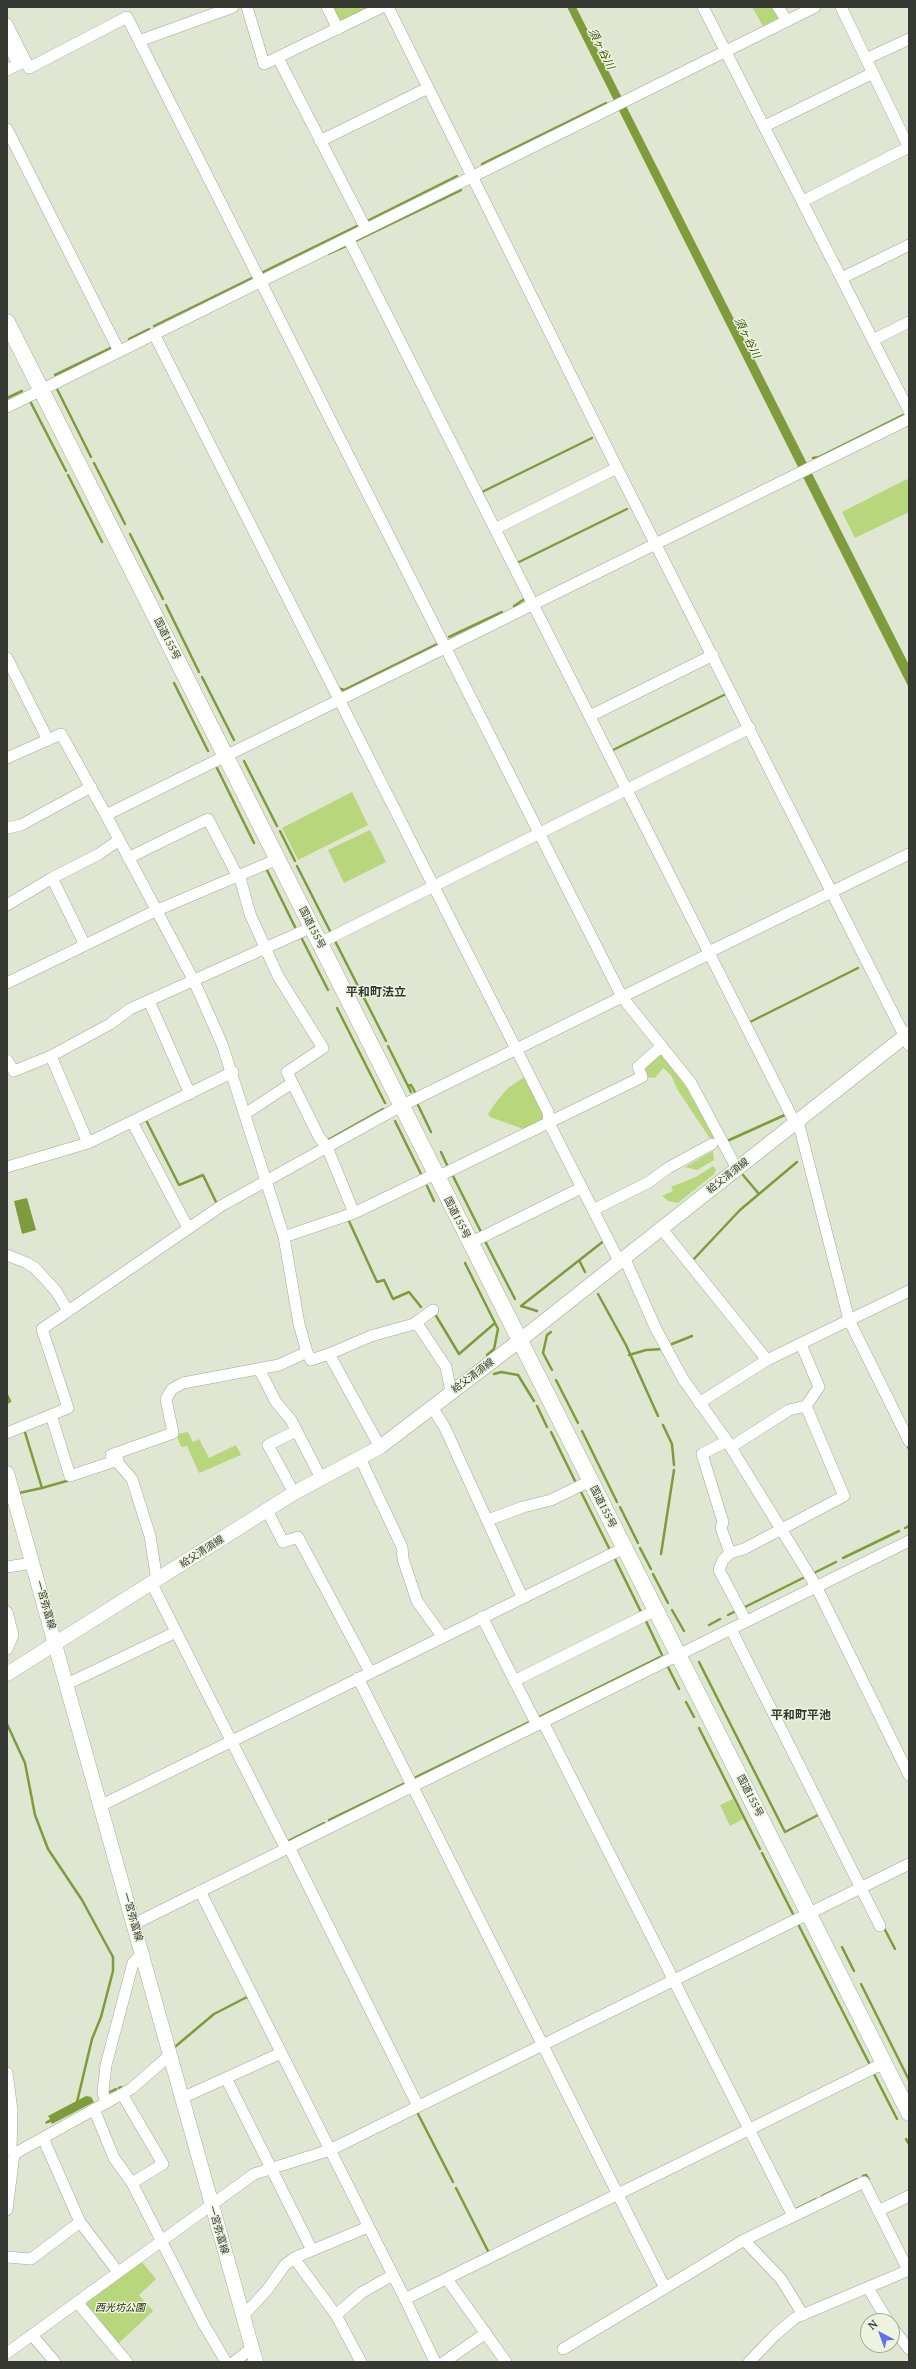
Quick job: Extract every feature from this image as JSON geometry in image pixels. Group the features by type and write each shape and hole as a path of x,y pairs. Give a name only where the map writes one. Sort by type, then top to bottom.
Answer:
{"highway":[{"name":"国道155号","path":"7,322 909,2113"}],"main road":[{"name":"給父清須線","path":"7,1674 294,1493 380,1447 519,1341 621,1259 797,1122 908,1038"},
{"name":"一宮弥富線","path":"7,1473 56,1643 210,2204 256,2362"}],"street":[{"path":"139,41 233,7"},
{"path":"247,7 264,64 382,7"},
{"path":"327,7 338,29"},
{"path":"388,7 617,468 657,543 832,891 908,1038"},
{"path":"703,7 727,51 909,411"},
{"path":"778,7 787,21"},
{"path":"7,407 816,7"},
{"path":"803,201 909,148 841,7"},
{"path":"7,42 28,68 127,17 447,647 622,997 691,1083 737,1169"},
{"path":"7,24 22,62"},
{"path":"866,59 909,39"},
{"path":"278,58 366,229"},
{"path":"7,70 22,62"},
{"path":"765,126 873,73"},
{"path":"320,141 428,88"},
{"path":"7,129 119,351"},
{"path":"348,238 709,953 797,1122 849,1320 909,1441"},
{"path":"842,278 909,245"},
{"path":"873,340 909,322"},
{"path":"154,334 548,1112 548,1123 593,1210 621,1259 656,1329 699,1403 729,1444 816,1586 909,1775"},
{"path":"106,815 909,419"},
{"path":"496,529 617,468"},
{"path":"590,716 713,655"},
{"path":"7,658 48,740"},
{"path":"320,942 750,728"},
{"path":"7,758 61,734 91,787 155,911 194,981 210,1015 233,1072 284,1237 299,1324 307,1352 311,1360 371,1336 388,1333 416,1322 433,1310"},
{"path":"7,828 28,822 91,787"},
{"path":"128,858 208,819 238,875 250,914 278,976 323,1048 287,1072 320,1137 327,1147 354,1213"},
{"path":"7,905 52,878 99,854 119,840"},
{"path":"7,1432 68,1408 42,1329 221,1206 401,1106 909,854"},
{"path":"7,983 155,911 278,859"},
{"path":"52,878 85,945"},
{"path":"7,1060 14,1071 51,1056 110,1024 130,1010 312,927"},
{"path":"149,1001 190,1094"},
{"path":"284,1237 354,1213 436,1176 642,1077 638,1067 662,1046"},
{"path":"51,1056 88,1143"},
{"path":"7,1167 88,1143 233,1072"},
{"path":"245,1114 292,1083"},
{"path":"132,1122 188,1228"},
{"path":"593,1210 650,1182 668,1168 712,1144"},
{"path":"470,1243 582,1188"},
{"path":"661,1228 767,1360"},
{"path":"7,1255 35,1268 56,1291 68,1311"},
{"path":"699,1403 767,1360 909,1291"},
{"path":"416,1322 446,1367 451,1392"},
{"path":"730,1553 721,1528 723,1522 702,1454 729,1444 789,1410 806,1406 819,1388 801,1344"},
{"path":"307,1352 279,1365 184,1383 172,1389 166,1399 173,1433 111,1455 118,1460 134,1484 150,1536 154,1582 176,1632 418,2106"},
{"path":"329,1354 380,1447"},
{"path":"260,1368 276,1402 296,1430 320,1478"},
{"path":"746,1621 719,1570 723,1560 730,1553 744,1549 780,1528 844,1496 806,1406"},
{"path":"432,1407 445,1428 522,1597"},
{"path":"51,1415 70,1476 118,1460"},
{"path":"294,1493 268,1445 296,1430"},
{"path":"360,1458 402,1547 403,1559 417,1602 442,1636"},
{"path":"488,1520 551,1500 590,1481"},
{"path":"267,1510 283,1542 298,1537 370,1672"},
{"path":"134,1924 909,1541"},
{"path":"100,1806 442,1636 624,1548"},
{"path":"7,1567 33,1563"},
{"path":"514,1681 656,1610"},
{"path":"7,1612 13,1635 7,1649"},
{"path":"482,1617 514,1681 540,1723 674,1980 793,2216"},
{"path":"731,1629 880,1926"},
{"path":"67,1684 176,1632"},
{"path":"358,1678 665,2288"},
{"path":"7,2353 210,2204 254,2174 330,2150 909,1864"},
{"path":"200,1891 405,2299 435,2362"},
{"path":"106,2103 103,2092 106,2064 133,1963 142,1953"},
{"path":"182,2098 282,2053"},
{"path":"14,2154 131,2089 170,2055"},
{"path":"405,2299 884,2063"},
{"path":"7,2074 12,2110 11,2149 14,2154 7,2210"},
{"path":"226,2078 312,2250"},
{"path":"122,2094 163,2164 132,2183"},
{"path":"94,2109 114,2158 132,2183 203,2323 226,2362"},
{"path":"43,2138 80,2222 118,2272"},
{"path":"563,2349 744,2240 864,2182 909,2270 803,2315 775,2335 749,2362"},
{"path":"878,2211 909,2196"},
{"path":"7,2257 31,2259 80,2222"},
{"path":"242,2316 268,2290 285,2265 294,2258 368,2227"},
{"path":"744,2240 781,2280 803,2315"},
{"path":"294,2258 336,2315 361,2362"},
{"path":"336,2315 362,2293 393,2275"},
{"path":"447,2279 506,2362"},
{"path":"868,2288 883,2313"},
{"path":"77,2302 127,2362"},
{"path":"444,2362 486,2333"},
{"path":"32,2335 55,2362"},
{"path":"900,2337 909,2349"},
{"path":"234,2362 252,2348"}],"green space":[{"path":"329,7 372,7 339,23"},
{"path":"752,7 775,7 780,17 763,26"},
{"path":"907,479 909,483 909,512 855,538 842,512"},
{"path":"352,792 368,825 298,860 282,828"},
{"path":"370,830 386,862 344,883 328,850"},
{"path":"660,1051 673,1065 687,1089 714,1137 711,1140 677,1089 671,1075 663,1068 655,1078 645,1077 641,1068"},
{"path":"526,1076 546,1115 544,1122 529,1131 490,1117 488,1114 508,1088"},
{"path":"713,1151 714,1160 697,1170 685,1167"},
{"path":"713,1166 716,1170 714,1174 678,1203 668,1201 662,1196 673,1191 671,1187 696,1177"},
{"path":"188,1432 193,1442 199,1439 209,1458 236,1445 241,1455 199,1473 187,1446 181,1447 176,1434"},
{"path":"733,1799 743,1819 730,1826 720,1805"},
{"name":"西光坊公園","path":"141,2261 156,2279 139,2295 153,2311 118,2344 87,2306 87,2301"}],"shaded area":[{"path":"567,7 576,7 909,665 909,688"},
{"path":"27,1198 36,1230 22,1234 14,1201"},
{"path":"86,2096 91,2097 94,2102 52,2124 51,2122 46,2124 45,2122 50,2119 48,2116"}],"waterway":[{"path":"482,164 606,103"},
{"path":"365,222 457,176"},
{"path":"353,242 461,190"},
{"path":"263,272 357,226"},
{"path":"328,254 348,245"},
{"path":"154,326 252,278"},
{"path":"129,339 149,329"},
{"path":"55,375 113,347"},
{"path":"57,389 91,457"},
{"path":"7,398 22,391"},
{"path":"30,401 66,471"},
{"path":"813,458 819,457 903,415"},
{"path":"482,492 592,438"},
{"path":"94,463 125,524"},
{"path":"68,475 102,542"},
{"path":"517,563 627,509"},
{"path":"130,534 163,599"},
{"path":"514,606 526,598"},
{"path":"166,605 199,672"},
{"path":"449,637 502,612"},
{"path":"338,688 344,690 439,643"},
{"path":"202,677 234,740"},
{"path":"174,683 208,751"},
{"path":"611,751 724,695"},
{"path":"244,761 277,826"},
{"path":"217,768 254,843"},
{"path":"280,831 295,861"},
{"path":"297,866 331,933"},
{"path":"266,868 295,927"},
{"path":"302,939 328,990"},
{"path":"334,939 386,1041"},
{"path":"750,1022 858,968"},
{"path":"337,1008 385,1103"},
{"path":"388,1046 408,1086 411,1085 416,1094"},
{"path":"408,1086 411,1092"},
{"path":"418,1105 431,1132"},
{"path":"328,1140 383,1109"},
{"path":"727,1141 787,1114"},
{"path":"146,1120 179,1185 203,1175 216,1202"},
{"path":"395,1121 422,1176"},
{"path":"441,1152 447,1165"},
{"path":"692,1261 740,1210 797,1162"},
{"path":"452,1174 481,1232"},
{"path":"743,1175 759,1194"},
{"path":"427,1186 434,1201"},
{"path":"348,1219 377,1282 384,1280 393,1299 409,1292 421,1307"},
{"path":"521,1306 605,1240"},
{"path":"485,1241 515,1299"},
{"path":"579,1260 585,1272"},
{"path":"465,1263 498,1329 494,1349 487,1355"},
{"path":"598,1294 626,1345 658,1416"},
{"path":"521,1306 537,1311"},
{"path":"435,1314 459,1354 495,1323"},
{"path":"551,1332 547,1335 543,1353 552,1370"},
{"path":"672,1344 692,1336"},
{"path":"629,1355 646,1350 663,1349"},
{"path":"494,1374 501,1372 518,1375 534,1401"},
{"path":"556,1380 578,1423"},
{"path":"7,1395 10,1401 7,1403"},
{"path":"537,1406 547,1427"},
{"path":"663,1425 672,1444 674,1465"},
{"path":"24,1429 42,1488 70,1480"},
{"path":"582,1431 617,1502"},
{"path":"551,1432 576,1483"},
{"path":"907,1444 909,1449"},
{"path":"661,1554 674,1470"},
{"path":"19,1493 42,1488"},
{"path":"580,1490 610,1550"},
{"path":"620,1507 638,1543"},
{"path":"905,1528 909,1526"},
{"path":"843,1558 899,1531"},
{"path":"640,1548 651,1569"},
{"path":"614,1557 641,1612"},
{"path":"814,1573 836,1562"},
{"path":"653,1574 668,1603"},
{"path":"743,1608 803,1578"},
{"path":"672,1610 684,1631"},
{"path":"728,1615 736,1611"},
{"path":"645,1619 662,1655"},
{"path":"709,1625 720,1619"},
{"path":"537,1718 660,1657"},
{"path":"699,1662 785,1832 820,1814"},
{"path":"668,1667 679,1689"},
{"path":"686,1702 694,1717"},
{"path":"416,1777 529,1722"},
{"path":"7,1724 25,1763 35,1815 48,1849 82,1900 113,1957 113,1971 101,2017 92,2039 77,2102"},
{"path":"699,1728 760,1849"},
{"path":"329,1820 403,1784"},
{"path":"288,1841 324,1823"},
{"path":"762,1853 794,1916"},
{"path":"798,1924 870,2065"},
{"path":"883,1926 895,1949"},
{"path":"842,1947 854,1971"},
{"path":"861,1984 909,2080"},
{"path":"176,2046 214,2014 247,1997 249,1999"},
{"path":"873,2072 897,2119"},
{"path":"110,2092 116,2089"},
{"path":"417,2112 453,2182"},
{"path":"906,2139 909,2144"},
{"path":"863,2176 866,2175 869,2180"},
{"path":"822,2196 857,2179"},
{"path":"456,2188 489,2253"},
{"path":"794,2210 816,2199"}],"district":[{"name":"平和町法立","path":"376,993"},
{"name":"平和町平池","path":"801,1716"}],"water label":[{"name":"須ヶ谷川","path":"601,49"},
{"name":"須ヶ谷川","path":"747,338"}]}
